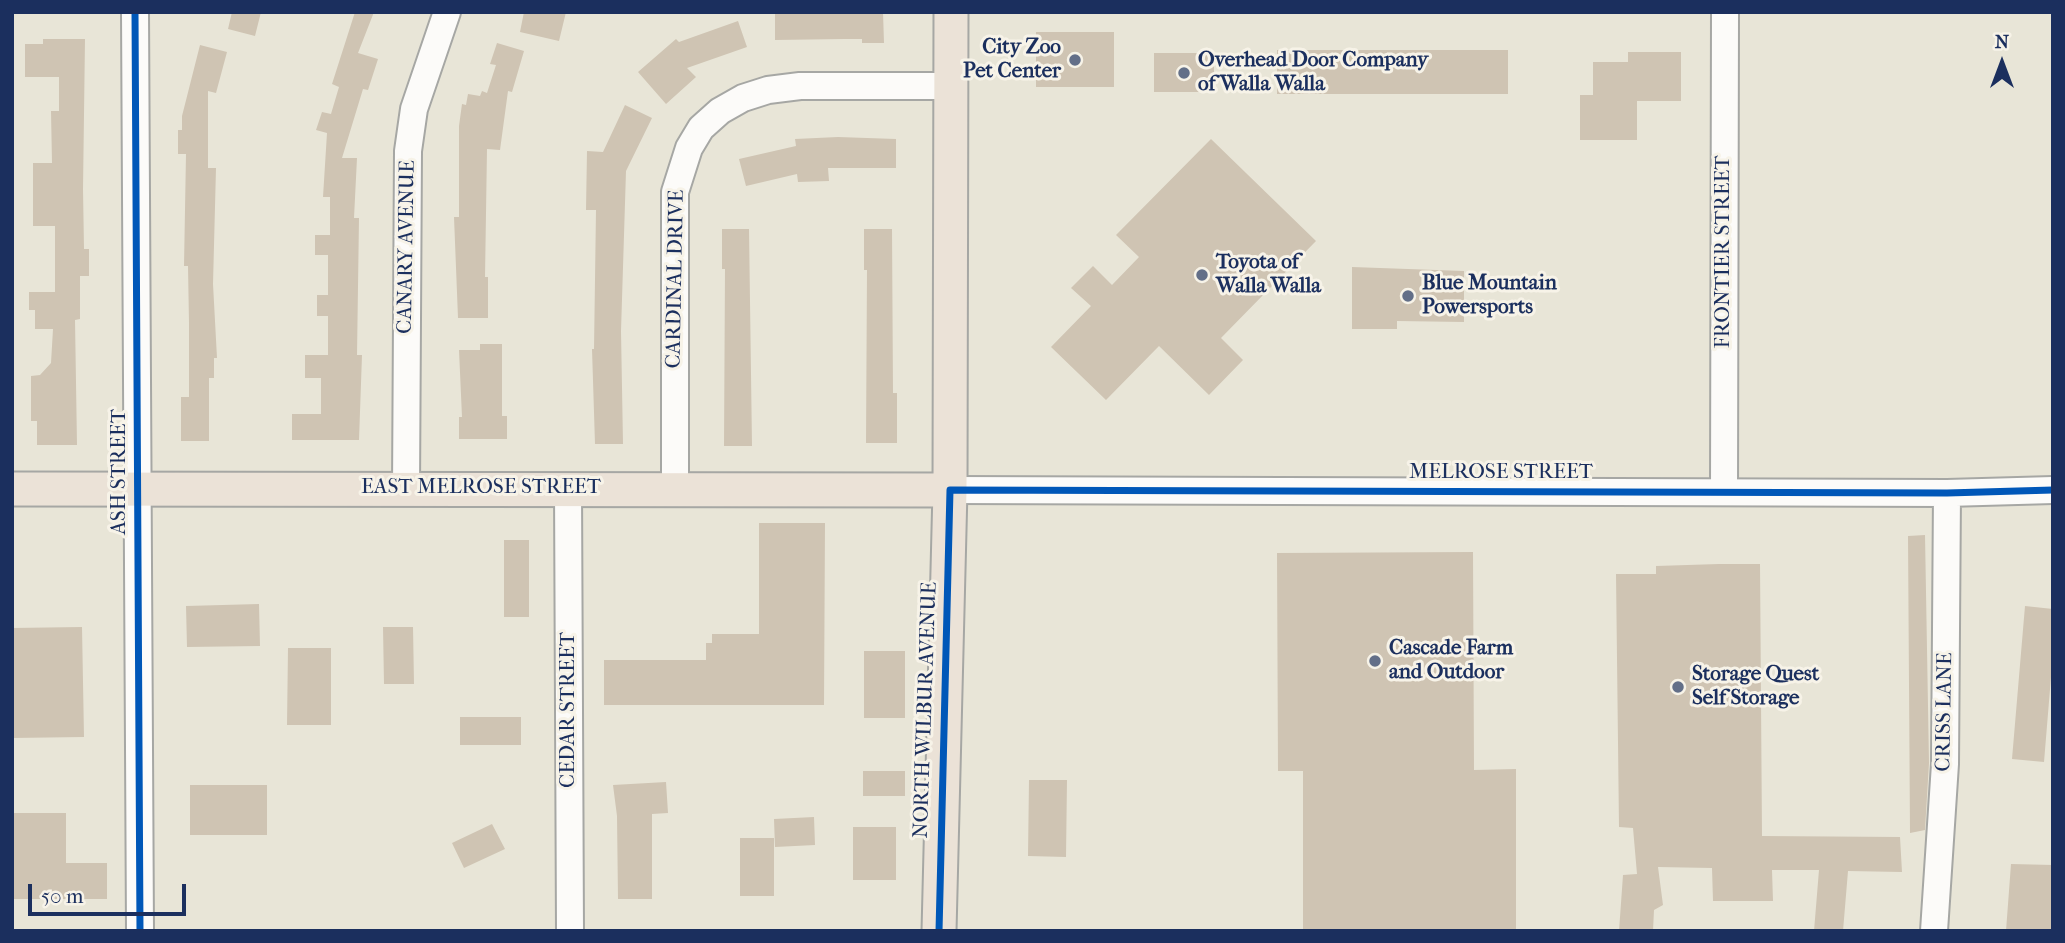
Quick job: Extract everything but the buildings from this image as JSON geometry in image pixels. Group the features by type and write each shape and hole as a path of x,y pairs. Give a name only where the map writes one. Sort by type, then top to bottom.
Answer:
{"main road":[{"name":"NORTH WILBUR AVENUE","path":"939,931 950,489 951,12"},
{"name":"EAST MELROSE STREET","path":"12,489 950,489"}],"street":[{"name":"ASH STREET","path":"135,12 140,931"},
{"name":"CANARY AVENUE","path":"406,488 408,151 414,110 447,12"},
{"name":"FRONTIER STREET","path":"1724,491 1725,12"},
{"name":"CARDINAL DRIVE","path":"675,488 675,192 680,169 701,128 720,111 743,98 768,90 800,86 951,86"},
{"name":"CEDAR STREET","path":"568,488 570,931"},
{"name":"MELROSE STREET","path":"950,489 1947,493 2053,490"},
{"name":"CRISS LANE","path":"1934,931 1945,764 1947,493"}],"cycle path":[{"path":"135,12 140,931"},
{"path":"939,931 950,490 1947,493 2053,490"}],"place":[{"name":"City Zoo Pet Center","path":"1075,60"},
{"name":"Overhead Door Company of Walla Walla","path":"1184,73"},
{"name":"Toyota of Walla Walla","path":"1202,275"},
{"name":"Blue Mountain Powersports","path":"1408,296"},
{"name":"Cascade Farm and Outdoor","path":"1375,661"},
{"name":"Storage Quest Self Storage","path":"1678,687"}]}
